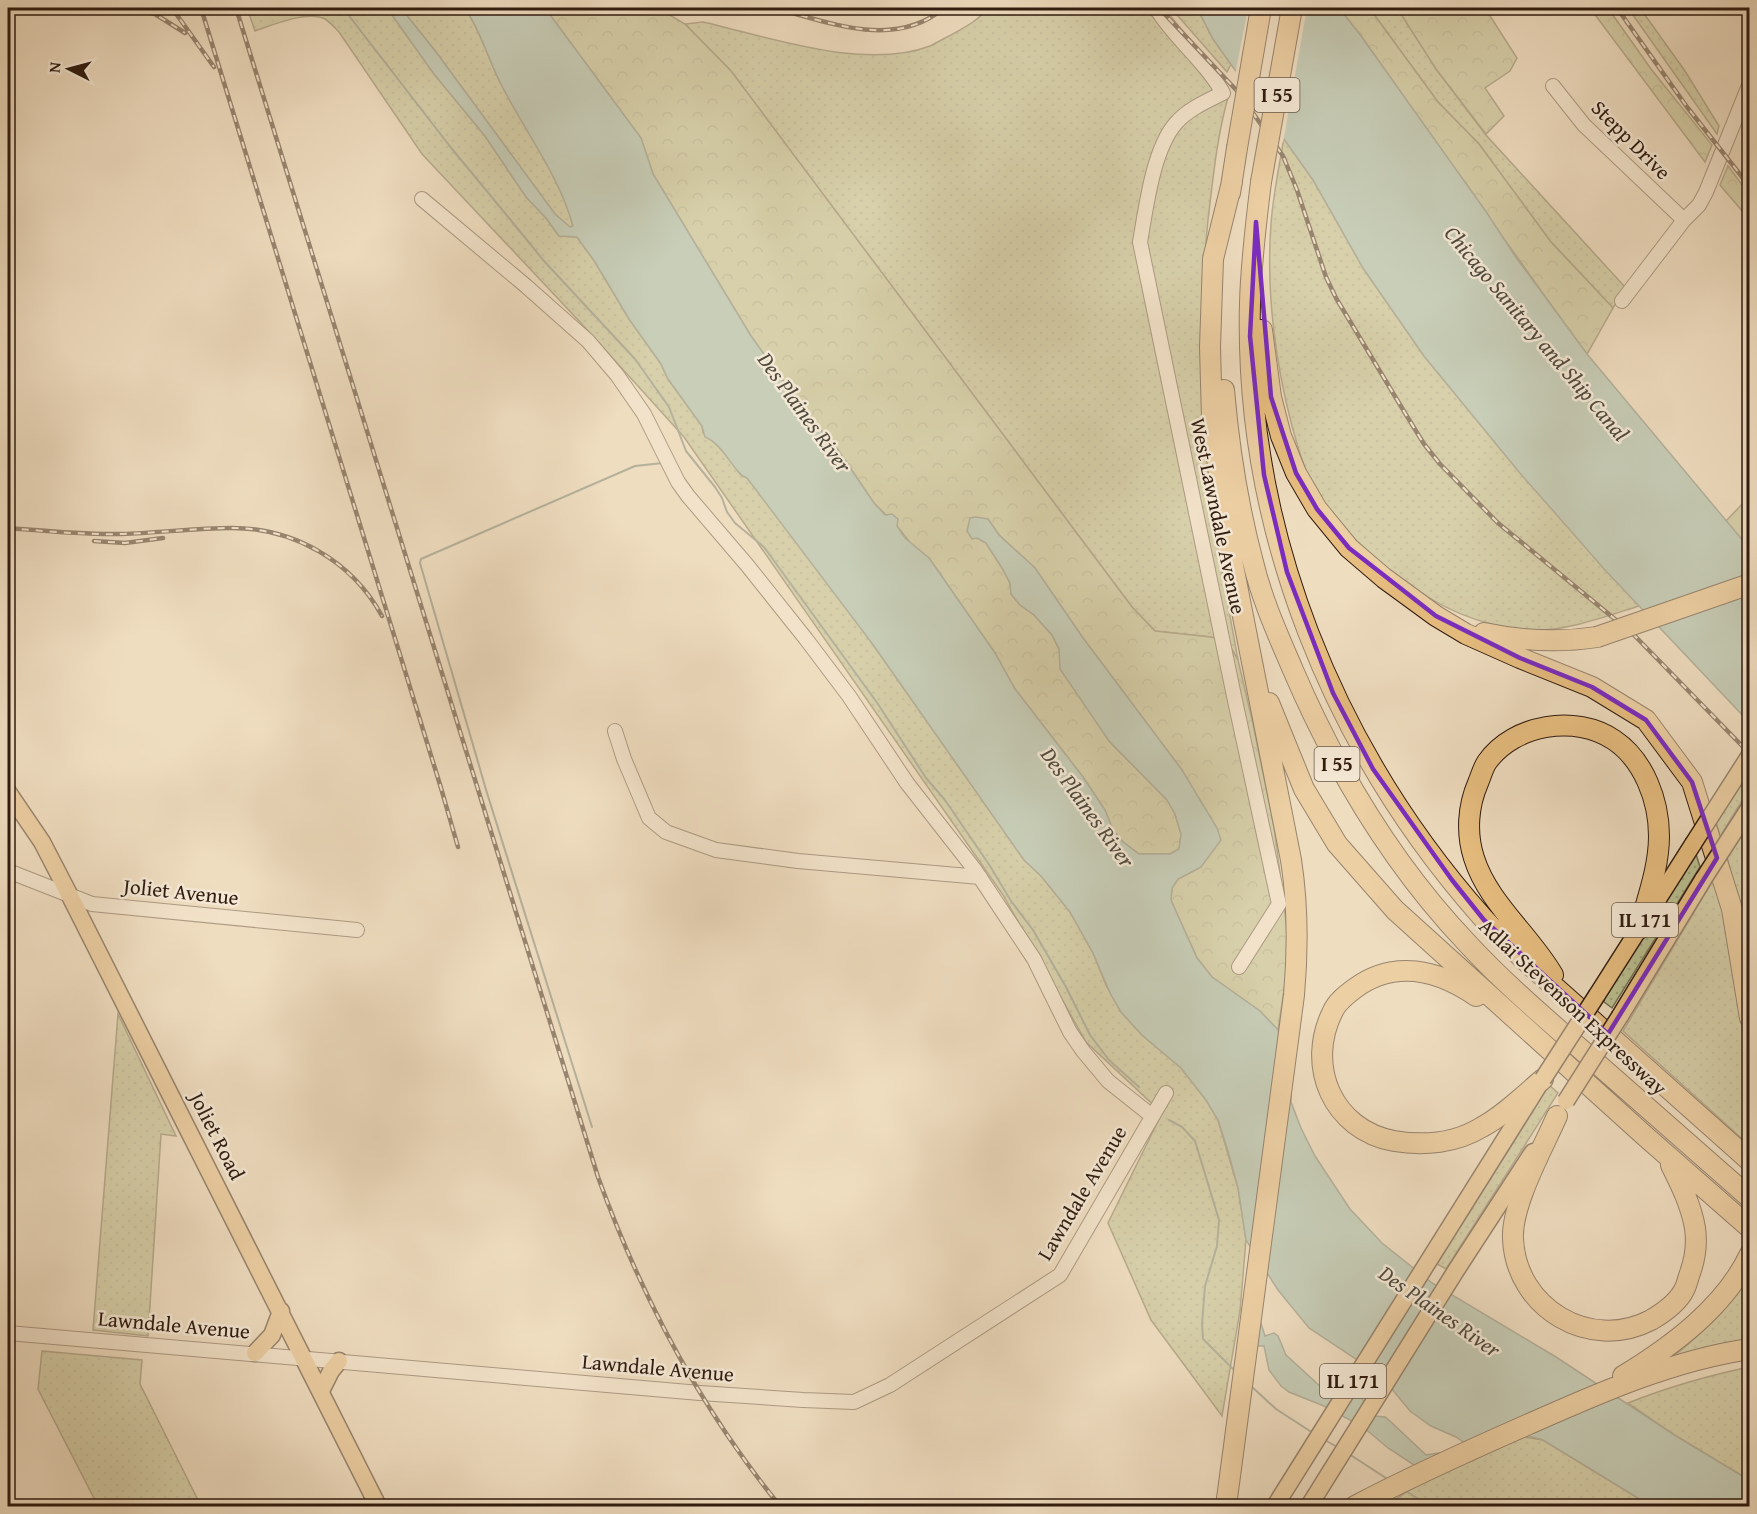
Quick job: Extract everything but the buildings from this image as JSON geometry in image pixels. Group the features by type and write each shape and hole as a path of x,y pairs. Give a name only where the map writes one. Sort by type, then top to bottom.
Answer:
{"highway":[{"name":"Adlai Stevenson Expressway","path":"1261,8 1232,182 1222,275 1221,319 1223,383 1232,463 1253,564 1270,617 1324,742 1374,826 1439,912 1519,994 1749,1198"},
{"name":"Adlai Stevenson Expressway","path":"1292,8 1256,222 1250,303 1251,370 1256,428 1272,521 1303,621 1333,693 1373,769 1416,834 1484,920 1749,1161"},
{"path":"1226,1506 1294,995 1296,963 1296,893 1226,530 1212,419 1213,259 1232,182"},
{"path":"1256,222 1263,344 1271,397 1281,436 1292,464 1317,509 1349,548 1410,598 1466,634 1592,687 1646,720 1692,782 1731,902 1749,1018"},
{"path":"1410,598 1454,622 1480,632 1507,638 1559,641 1597,637 1749,584"},
{"path":"1246,635 1288,752 1304,789 1337,844 1395,910 1749,1228"},
{"path":"1564,995 1546,962 1491,893 1474,859 1468,831 1471,798 1487,762 1507,742 1532,730 1561,725 1584,728 1614,740 1638,763 1655,798 1659,835 1657,862 1639,929"},
{"path":"1521,1025 1459,985 1439,976 1419,970 1399,970 1381,974 1364,981 1347,994 1334,1009 1324,1030 1321,1052 1324,1079 1334,1102 1350,1121 1366,1133 1404,1143 1442,1142 1480,1128 1496,1119 1543,1079"},
{"path":"1562,1108 1520,1198 1513,1237 1516,1262 1531,1292 1553,1315 1580,1326 1608,1331 1637,1327 1663,1313 1683,1292 1694,1262 1695,1230 1688,1198 1670,1164 1645,1136"},
{"path":"1646,1369 1704,1315 1732,1283 1749,1255"},
{"path":"1355,1506 1414,1475 1574,1404 1646,1369 1749,1349"}],"main road":[{"name":"IL 171","path":"1275,1506 1749,755"},
{"name":"Joliet Road","path":"8,792 42,842 70,896 378,1506"},
{"name":"IL 171","path":"1309,1506 1455,1272 1620,1016 1749,807"},
{"path":"255,1353 272,1335 281,1311"},
{"path":"321,1391 330,1371 339,1360"}],"street":[{"name":"West Lawndale Avenue","path":"1156,8 1164,21 1212,74 1223,93 1187,113 1169,131 1149,189 1140,242 1279,904 1239,967"},
{"path":"1622,301 1684,220 1699,205 1710,185 1749,82"},
{"name":"Stepp Drive","path":"1553,86 1584,125 1684,220"},
{"path":"422,199 588,341 617,375 644,414 678,482 688,496 806,639 849,696 907,783 980,878 1034,959 1070,1032 1083,1051 1108,1080 1152,1116"},
{"path":"615,730 624,759 649,818 666,832 716,850 798,861 980,878"},
{"name":"Joliet Avenue","path":"8,871 92,904 357,930"},
{"name":"Lawndale Avenue","path":"8,1333 700,1393 810,1401 854,1401 891,1385 1060,1275 1166,1093"}],"highlighted area":[{"path":"1256,222 1271,397 1296,473 1317,509 1349,548 1436,616 1520,658 1592,687 1646,720 1692,782 1717,858 1608,1034 1484,920 1452,880 1373,769 1333,693 1287,572 1264,475 1250,336"}],"green space":[{"path":"247,8 387,8 434,74 485,136 526,197 559,236 577,237 595,262 629,319 661,364 668,379 702,426 703,433 721,449 739,473 747,478 822,572 1024,860 1041,876 1070,912 1093,953 1106,985 1121,1012 1142,1035 1181,1068 1206,1100 1218,1120 1238,1188 1246,1240 1240,1311 1222,1416 1151,1320 1108,1223 1162,1113 1086,1042 1003,895 684,437 580,322 422,154 332,25 325,19 309,16 290,19 255,31"},
{"path":"401,8 465,8 508,96 559,187 573,226 569,227 555,214"},
{"path":"545,8 658,8 685,24 731,71 1132,607 1155,631 1227,641 1238,660 1253,724 1274,827 1282,888 1287,931 1287,970 1278,1030 1260,1011 1212,977 1197,958 1171,900 1172,888 1178,879 1201,867 1182,770 1083,638 1035,568 999,535 988,519 977,538 986,543 1002,568 1010,583 1011,594 1052,635 1086,704 1109,741 1167,800 1175,814 1181,834 1179,849 1170,854 1139,854 1123,842 1113,830 1105,810 1083,777 1015,689 995,653 929,558 912,545 874,503 838,450 806,413 751,336 653,174 641,138"},
{"path":"987,8 1144,8 1229,94 1218,141 1208,220 1203,287 1202,354 1210,489 1238,660 1227,641 1155,631 1132,607 731,71 685,24 703,22 817,49 876,55 904,53 930,46 971,23"},
{"path":"1171,8 1197,8 1213,39 1231,64 1227,72"},
{"path":"1339,8 1370,9 1438,102 1479,144 1551,242 1613,308 1587,354 1361,36"},
{"path":"1366,8 1397,8 1403,14 1436,69 1485,134 1625,287 1613,308 1551,242 1479,144 1438,102 1370,9"},
{"path":"1397,8 1485,8 1517,58 1510,71 1485,88 1504,116 1486,134 1436,69"},
{"path":"1590,8 1608,8 1651,69 1712,145 1705,162"},
{"path":"1628,8 1640,8 1685,71 1719,126 1717,134"},
{"path":"1284,138 1313,180 1363,268 1424,356 1520,473 1639,606 1587,622 1546,630 1514,628 1478,620 1443,605 1396,575 1354,538 1326,506 1309,478 1302,461 1286,402 1273,326 1270,274 1271,224"},
{"path":"1728,166 1749,194 1749,219 1720,185"},
{"path":"1749,497 1749,548 1726,521"},
{"path":"1749,769 1749,789 1720,837 1716,822"},
{"path":"1749,821 1749,960 1727,857"},
{"path":"1696,854 1700,867 1612,1008 1603,1001"},
{"path":"1718,872 1739,970 1749,1042 1749,1145 1623,1031"},
{"path":"118,1014 176,1136 161,1134 148,1336 93,1330"},
{"path":"1549,1085 1558,1093 1446,1269 1437,1264"},
{"path":"1749,1269 1749,1344 1665,1363 1713,1321 1733,1297"},
{"path":"42,1351 142,1360 140,1384 201,1506 98,1506 38,1389"},
{"path":"1749,1367 1749,1480 1676,1436 1628,1403 1688,1382"},
{"path":"1524,1437 1543,1440 1651,1506 1385,1506 1423,1481"}],"water":[{"name":"Des Plaines River","path":"387,8 401,8 555,214 570,227 573,226 558,187 507,96 465,8 545,8 641,138 653,174 751,336 806,413 838,450 874,503 885,515 892,514 898,519 897,526 905,538 929,558 995,653 1015,689 1083,777 1105,810 1113,830 1123,842 1139,854 1170,854 1179,849 1181,834 1175,814 1167,800 1109,741 1060,669 1059,649 1052,635 1011,594 1010,583 986,543 977,538 972,539 967,531 970,518 988,519 999,535 1035,568 1083,638 1182,770 1217,828 1221,840 1201,867 1178,879 1172,888 1171,900 1197,958 1212,977 1260,1011 1278,1030 1291,1078 1291,1102 1301,1128 1315,1156 1350,1209 1382,1243 1432,1283 1556,1357 1676,1436 1749,1480 1749,1506 1651,1506 1543,1440 1532,1437 1524,1437 1420,1469 1388,1448 1363,1427 1281,1386 1269,1370 1264,1346 1254,1346 1260,1320 1265,1336 1274,1333 1278,1336 1286,1355 1321,1387 1340,1383 1349,1386 1375,1416 1385,1417 1426,1455 1469,1446 1456,1437 1431,1426 1410,1411 1374,1371 1309,1328 1278,1290 1246,1240 1238,1188 1228,1151 1218,1120 1206,1100 1181,1068 1142,1035 1121,1012 1093,953 1070,912 1041,876 1024,860 874,646 747,478 737,470 718,446 705,437 702,426 668,379 661,364 629,319 595,262 577,237 559,236 526,197 485,136 434,74"},
{"name":"Chicago Sanitary and Ship Canal","path":"1197,8 1339,8 1361,36 1515,256 1587,354 1749,548 1749,722 1605,570 1520,473 1424,356 1363,268 1313,180 1213,39"}],"pier":[{"path":"1248,8 1307,8 1283,143 1235,75"}],"waterway":[{"path":"343,8 452,149 544,261 635,359 669,407 686,451 715,487 727,512 735,523 764,547 878,704 926,778 945,800 1011,901 1033,930 1066,987 1090,1035 1109,1060 1139,1087"},
{"path":"592,1127 487,793 420,563 421,559 635,466 663,463"},
{"path":"1169,1120 1182,1127 1195,1141 1219,1220 1217,1246 1205,1286 1203,1339 1236,1372"},
{"path":"1251,1386 1276,1409 1313,1433"},
{"path":"1323,1439 1339,1448"},
{"path":"1349,1454 1389,1480"},
{"path":"1404,1490 1430,1506"}],"railway":[{"path":"133,8 155,14 185,33"},
{"path":"172,8 214,67"},
{"path":"201,8 458,847"},
{"path":"236,8 598,1177 633,1265 675,1349 724,1430 780,1506"},
{"path":"774,8 839,25 883,30 904,28 925,21 944,8"},
{"path":"1159,8 1239,93 1283,156 1297,190 1326,277 1336,298 1424,444 1440,464 1498,523 1633,634 1750,754"},
{"path":"1617,8 1687,107 1750,187"},
{"path":"8,528 108,534 232,528 277,534 299,541 338,564 355,579 382,616"},
{"path":"94,541 125,543 163,538"}]}
